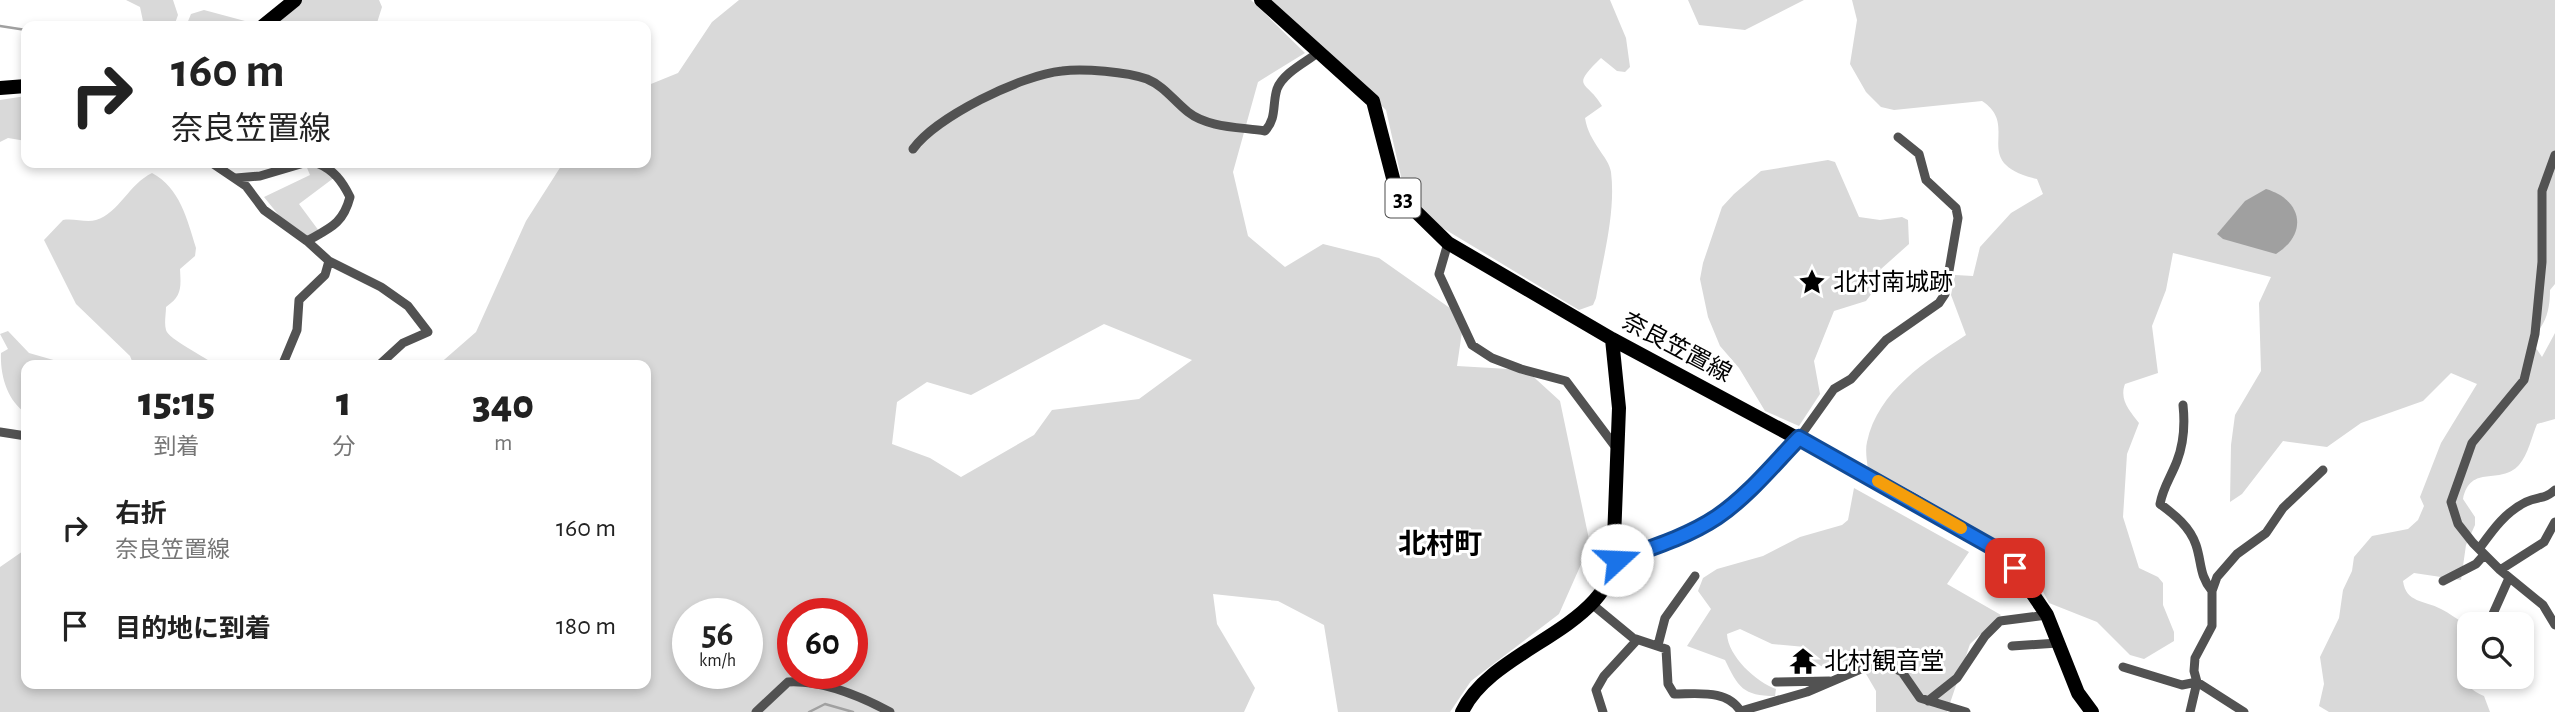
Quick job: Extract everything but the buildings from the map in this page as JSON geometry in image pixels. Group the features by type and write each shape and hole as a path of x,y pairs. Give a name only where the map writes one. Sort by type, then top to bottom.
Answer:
{"main road":[{"path":"269,21 295,0"},
{"name":"奈良笠置線","path":"1261,0 1373,101 1394,182 1404,200 1448,243 1612,339 1799,438 1994,548 2015,568 2047,615 2078,693 2092,712"},
{"path":"0,88 21,86"},
{"path":"1462,712 1483,680 1554,634 1593,604 1617,560 1614,540 1618,380 1612,339"},
{"path":"1617,560 1663,544 1717,517 1747,492 1799,438"}],"street":[{"path":"913,149 933,127 953,114 1037,77 1062,71 1119,74 1147,79 1170,94 1189,113 1206,122 1265,131 1274,121 1278,88 1283,79 1319,52"},
{"path":"1799,438 1834,389 1851,379 1886,340 1939,303 1945,294 1958,218 1956,208 1926,180 1919,154 1898,137"},
{"path":"2555,155 2542,191 2542,262 2535,334 2524,380 2472,443 2451,502 2458,524 2500,570 2543,605 2555,625"},
{"path":"220,168 236,178 264,210 307,241 329,261 382,287 408,306 428,332 403,343 385,360"},
{"path":"236,178 260,176 287,168"},
{"path":"307,241 332,227 345,215 350,197 341,180 330,168"},
{"path":"1448,243 1440,274 1472,345 1492,358 1566,381 1618,450"},
{"path":"284,360 297,330 299,300 325,275 329,261"},
{"path":"2183,405 2183,441 2177,462 2164,484 2161,504 2181,520 2196,544 2200,572 2212,591"},
{"path":"0,432 21,435"},
{"path":"2190,712 2197,682 2195,659 2212,626 2212,591 2224,566 2266,533 2283,508 2323,470"},
{"path":"2443,581 2476,564 2508,514 2528,501 2545,499 2555,490"},
{"path":"2500,570 2544,542 2555,522"},
{"path":"1658,645 1665,618 1695,576"},
{"path":"2494,612 2509,578"},
{"path":"1593,604 1637,640 1666,649 1671,691 1674,694 1721,695 1734,701 1741,712 1870,665 1890,666 1902,672 1920,698 1966,712"},
{"path":"1927,701 1957,678 1985,636 2000,621 2047,615"},
{"path":"1603,712 1596,690 1604,676 1637,640"},
{"path":"2012,646 2058,643"},
{"path":"2123,667 2146,672 2158,680 2182,685 2197,682 2244,712"},
{"path":"1776,682 1825,679 1831,681"},
{"path":"756,712 788,682 803,681 845,691 890,712"}],"shaded area":[{"path":"126,0 173,0 178,15 176,21 143,21 140,7"},
{"path":"298,0 379,0 382,7 378,21 276,21"},
{"path":"739,0 1251,0 1305,53 1258,82 1233,172 1248,236 1285,267 1323,244 1379,258 1464,318 1457,366 1526,370 1560,401 1590,544 1559,614 1471,681 1450,712 1338,712 1324,625 1278,601 1213,594 1217,624 1255,688 1244,712 0,712 0,567 21,552 21,689 651,689 651,360 444,360 476,332 526,221 560,168 651,168 651,84 678,73 712,22","holes":["1104,324 1192,360 1139,399 1052,410 1034,435 961,477 930,458 892,444 897,402 927,382 971,395"]},
{"path":"1269,0 1610,0 1626,38 1630,67 1625,72 1617,71 1601,58 1583,80 1602,106 1585,118 1590,135 1609,166 1612,187 1608,235 1593,305 1579,310 1431,221 1402,181 1386,110"},
{"path":"1688,0 1804,0 1745,30 1699,25"},
{"path":"1852,0 2555,0 2555,284 2550,290 2548,311 2543,323 2530,339 2542,357 2555,333 2555,419 2537,424 2519,465 2503,474 2472,481 2467,488 2463,499 2475,517 2475,525 2466,545 2461,580 2414,573 2403,581 2412,597 2457,619 2457,689 2472,689 2484,696 2490,712 2329,712 2319,706 2324,684 2320,657 2339,618 2343,590 2352,571 2354,557 2372,536 2408,529 2418,520 2424,506 2420,497 2441,443 2477,384 2451,373 2423,401 2361,423 2327,447 2283,441 2242,494 2230,502 2231,445 2235,415 2261,371 2259,303 2271,277 2173,253 2166,290 2152,326 2158,373 2125,384 2124,400 2139,423 2127,454 2123,517 2139,568 2158,577 2163,583 2163,605 2174,632 2174,641 2144,659 2130,655 2097,622 2049,603 2028,563 2001,543 1868,470 1867,442 1881,407 1920,367 1966,335 1951,295 1955,275 1973,276 1980,247 2011,213 2043,194 2037,179 2016,172 1999,154 1998,122 1993,111 1982,101 1894,110 1881,107 1866,92 1850,64 1857,20"},
{"path":"204,10 245,21 188,21 191,14"},
{"path":"21,97 21,140 8,138 0,142 0,100"},
{"path":"1828,160 1835,162 1859,217 1880,220 1902,217 1908,220 1909,244 1881,269 1879,284 1866,301 1834,311 1814,361 1820,394 1799,426 1765,411 1739,368 1720,346 1708,317 1700,279 1722,207 1734,194 1761,171"},
{"path":"307,168 334,168 339,174 299,204 319,231 308,236 285,223 264,197 310,175"},
{"path":"152,173 162,179 176,196 186,215 196,248 195,256 180,269 178,295 166,307 166,330 173,338 207,360 132,360 76,304 44,240 63,220 92,221 104,216"},
{"path":"2266,189 2288,201 2294,209 2297,228 2286,246 2276,254 2223,239 2217,234 2245,201"},
{"path":"8,331 29,353 54,360 21,360 21,409 9,395 3,378 1,353 8,349 0,334"},
{"path":"1854,488 1969,552 1947,584 2001,615 1970,644 1947,712 1876,712 1876,691 1859,662 1815,667 1805,647 1772,644 1740,629 1727,634 1732,651 1744,667 1760,681 1776,689 1775,696 1756,694 1738,683 1725,660 1687,646 1711,609 1698,591 1703,578 1717,569 1763,556 1800,537 1842,525 1848,520"}],"waterway":[{"path":"0,26 21,29"},
{"path":"809,712 825,704 853,712"}],"slow traffic":[{"path":"1878,481 1961,528"}],"place":[{"name":"北村南城跡","path":"1812,282"},
{"name":"北村観音堂","path":"1803,661"}],"district":[{"name":"北村町","path":"1440,543"}],"route":[{"path":"1617,560 1663,544 1717,517 1747,492 1799,438 1914,500 1994,548 2015,568"}]}
